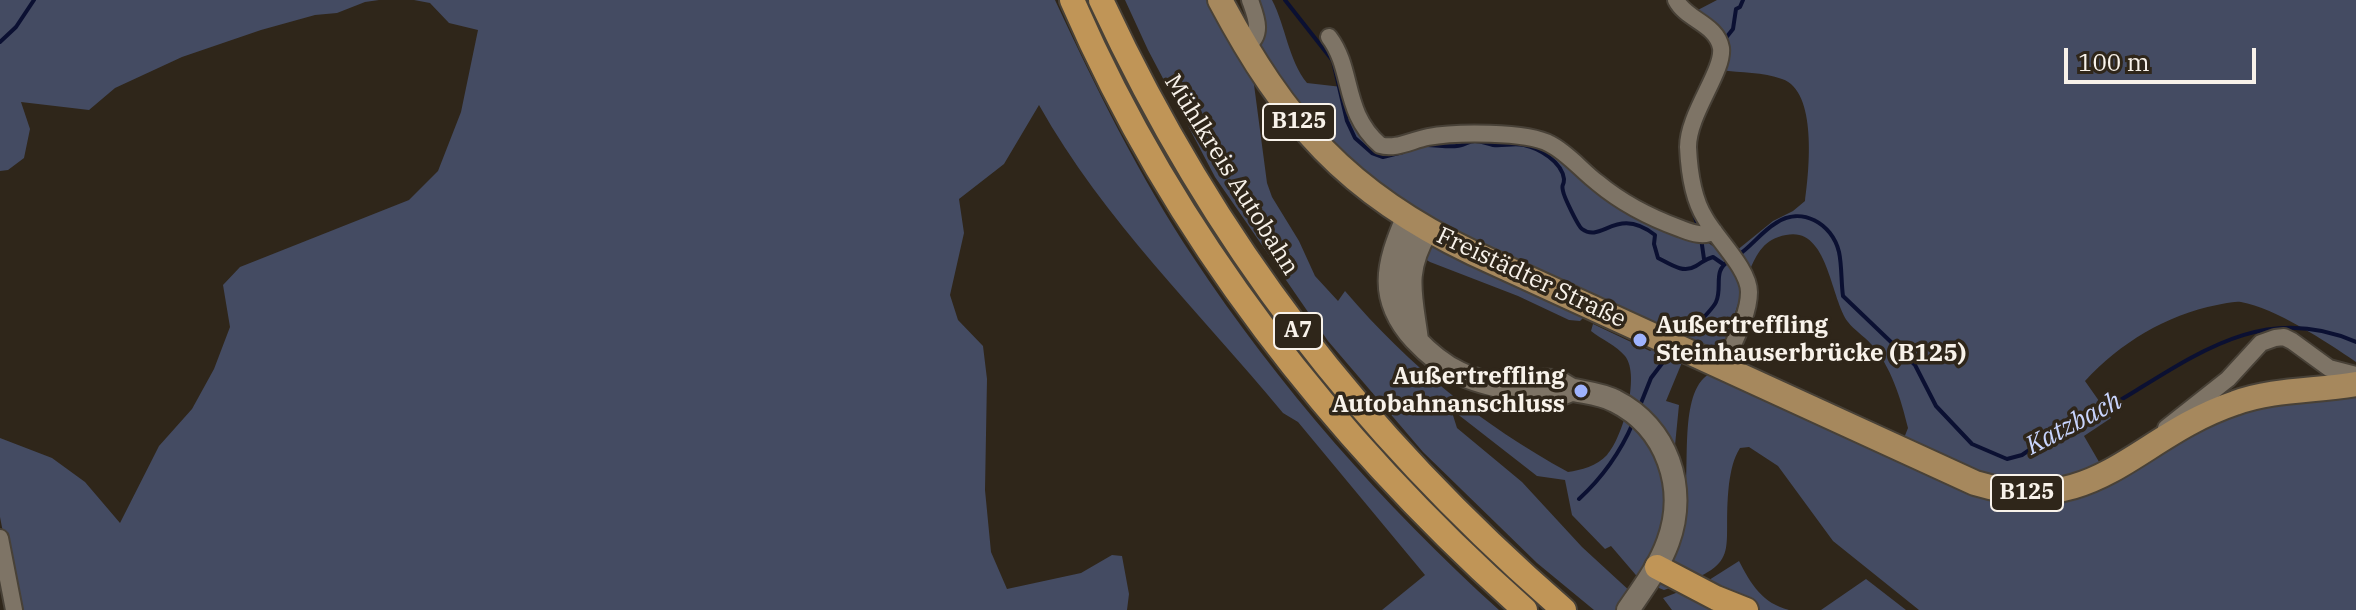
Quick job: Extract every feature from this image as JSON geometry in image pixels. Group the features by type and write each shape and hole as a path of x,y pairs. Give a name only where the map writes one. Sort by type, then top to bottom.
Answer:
{"highway":[{"name":"A7","path":"1072,0 1105,72 1168,187 1274,344 1352,439 1400,491 1525,610"},
{"name":"Mühlkreis Autobahn","path":"1101,0 1126,54 1193,176 1291,323 1396,449 1501,555 1564,610"},
{"path":"1657,567 1746,610"}],"main road":[{"name":"Freistädter Straße","path":"1220,0 1281,100 1329,157 1363,188 1417,224 1940,468 2000,491 2062,491 2099,477 2189,424 2234,403 2356,384"}],"street":[{"path":"1246,46 1254,41 1257,34 1257,22 1250,0"},
{"path":"1676,0 1682,10 1710,30 1718,40 1721,51 1719,63 1695,115 1688,145 1704,233"},
{"path":"1329,37 1341,57 1355,111 1363,127 1380,145 1395,146 1432,136 1454,134 1537,139 1550,143 1564,153 1616,197 1657,219 1704,233 1733,258 1747,281 1749,292 1743,317 1723,367"},
{"path":"1417,224 1392,257 1390,281 1398,318 1434,358 1463,376 1517,390 1527,383 1558,382 1571,390 1606,397 1637,415 1664,449 1675,482 1676,507 1672,529 1657,567 1628,610"},
{"name":"Freistädter Straße","path":"2144,452 2170,424 2228,379 2261,343 2284,337 2329,368 2356,375"},
{"path":"0,538 14,610"}],"shaded area":[{"path":"0,0 379,0 261,30 182,57 115,88 89,110 21,102 30,129 24,158 8,170 0,171"},
{"path":"414,0 1055,0 1136,163 1173,226 1226,305 1335,443 1414,529 1499,610 1382,610 1425,575 1298,422 1283,413 1123,227 1093,188 1039,105 1004,164 959,199 964,233 950,295 958,320 983,346 987,379 985,490 991,552 1007,589 1081,573 1112,555 1122,556 1129,594 1127,610 18,610 0,517 0,438 52,458 85,482 120,523 159,446 192,409 214,369 230,327 223,285 240,267 409,200 438,171 461,112 478,30 449,23 430,3"},
{"path":"1125,0 1210,0 1253,77 1267,183 1315,276 1338,301 1345,291 1421,369 1476,414 1536,454 1568,472 1583,469 1603,459 1618,436 1628,407 1629,365 1618,349 1591,331 1593,324 1650,351 1655,348 1683,360 1666,401 1679,405 1668,516 1641,581 1611,546 1605,549 1572,515 1565,480 1537,476 1451,409 1457,428 1522,482 1582,547 1632,593 1622,610 1594,610 1537,563 1423,452 1328,341 1215,177"},
{"path":"1256,0 1272,0 1295,64 1307,83 1342,87 1374,147 1434,140 1538,143 1674,231 1707,242 1717,249 1731,268 1742,292 1722,352 1717,354 1430,222 1349,166 1260,55 1261,28"},
{"path":"1717,0 2356,0 2356,362 2285,318 2255,305 2229,303 2180,316 2145,332 2113,354 2085,381 2111,418 2084,436 2102,467 2080,477 2016,486 1902,443 1908,428 1890,373 1871,344 1848,322 1826,266 1811,241 1800,235 1786,235 1772,240 1758,253 1749,272 1736,251 1773,221 1805,201 1808,134 1801,99 1793,86 1775,77 1721,70 1726,59 1694,12"},
{"path":"1395,223 1569,308 1583,318 1580,321 1569,320 1518,296 1430,262 1386,236"},
{"path":"1709,374 1970,492 2023,505 2051,504 2101,488 2193,432 2233,413 2285,401 2356,394 2356,610 1919,610 1833,541 1778,466 1749,447 1740,448 1733,465 1725,554 1708,572 1664,590 1659,588 1659,579 1676,531 1686,487 1689,414 1699,384"},
{"path":"1739,561 1764,597 1789,610 1672,610 1663,598 1709,580"},
{"path":"1866,579 1906,610 1821,610"}],"waterway":[{"path":"0,42 16,27 34,0"},
{"path":"1285,0 1333,61 1347,121 1355,138 1372,153 1383,157 1403,152"},
{"path":"1725,39 1733,29 1736,9 1743,0"},
{"path":"1427,145 1457,146 1475,141 1530,147 1549,157 1559,167 1564,179 1564,194 1582,229 1596,232 1630,224 1655,235 1658,258 1681,269 1691,268 1713,257 1723,264"},
{"path":"1693,211 1699,230"},
{"name":"Katzbach","path":"1737,256 1786,218 1805,217 1823,226 1839,252 1843,296 1915,365 1936,406 1972,444 2007,459 2022,455 2041,442 2058,439 2189,359 2242,336 2269,329 2296,328 2325,332 2356,342"},
{"path":"1701,238 1704,259"},
{"name":"Katzbach","path":"1681,341 1714,306 1718,296 1719,274 1729,261"},
{"name":"Katzbach","path":"1639,408 1651,378 1670,353"},
{"name":"Katzbach","path":"1579,499 1610,464 1633,423"}],"place":[{"name":"Außertreffling Steinhauserbrücke (B125)","path":"1640,340"},
{"name":"Außertreffling Autobahnanschluss","path":"1581,391"}]}
